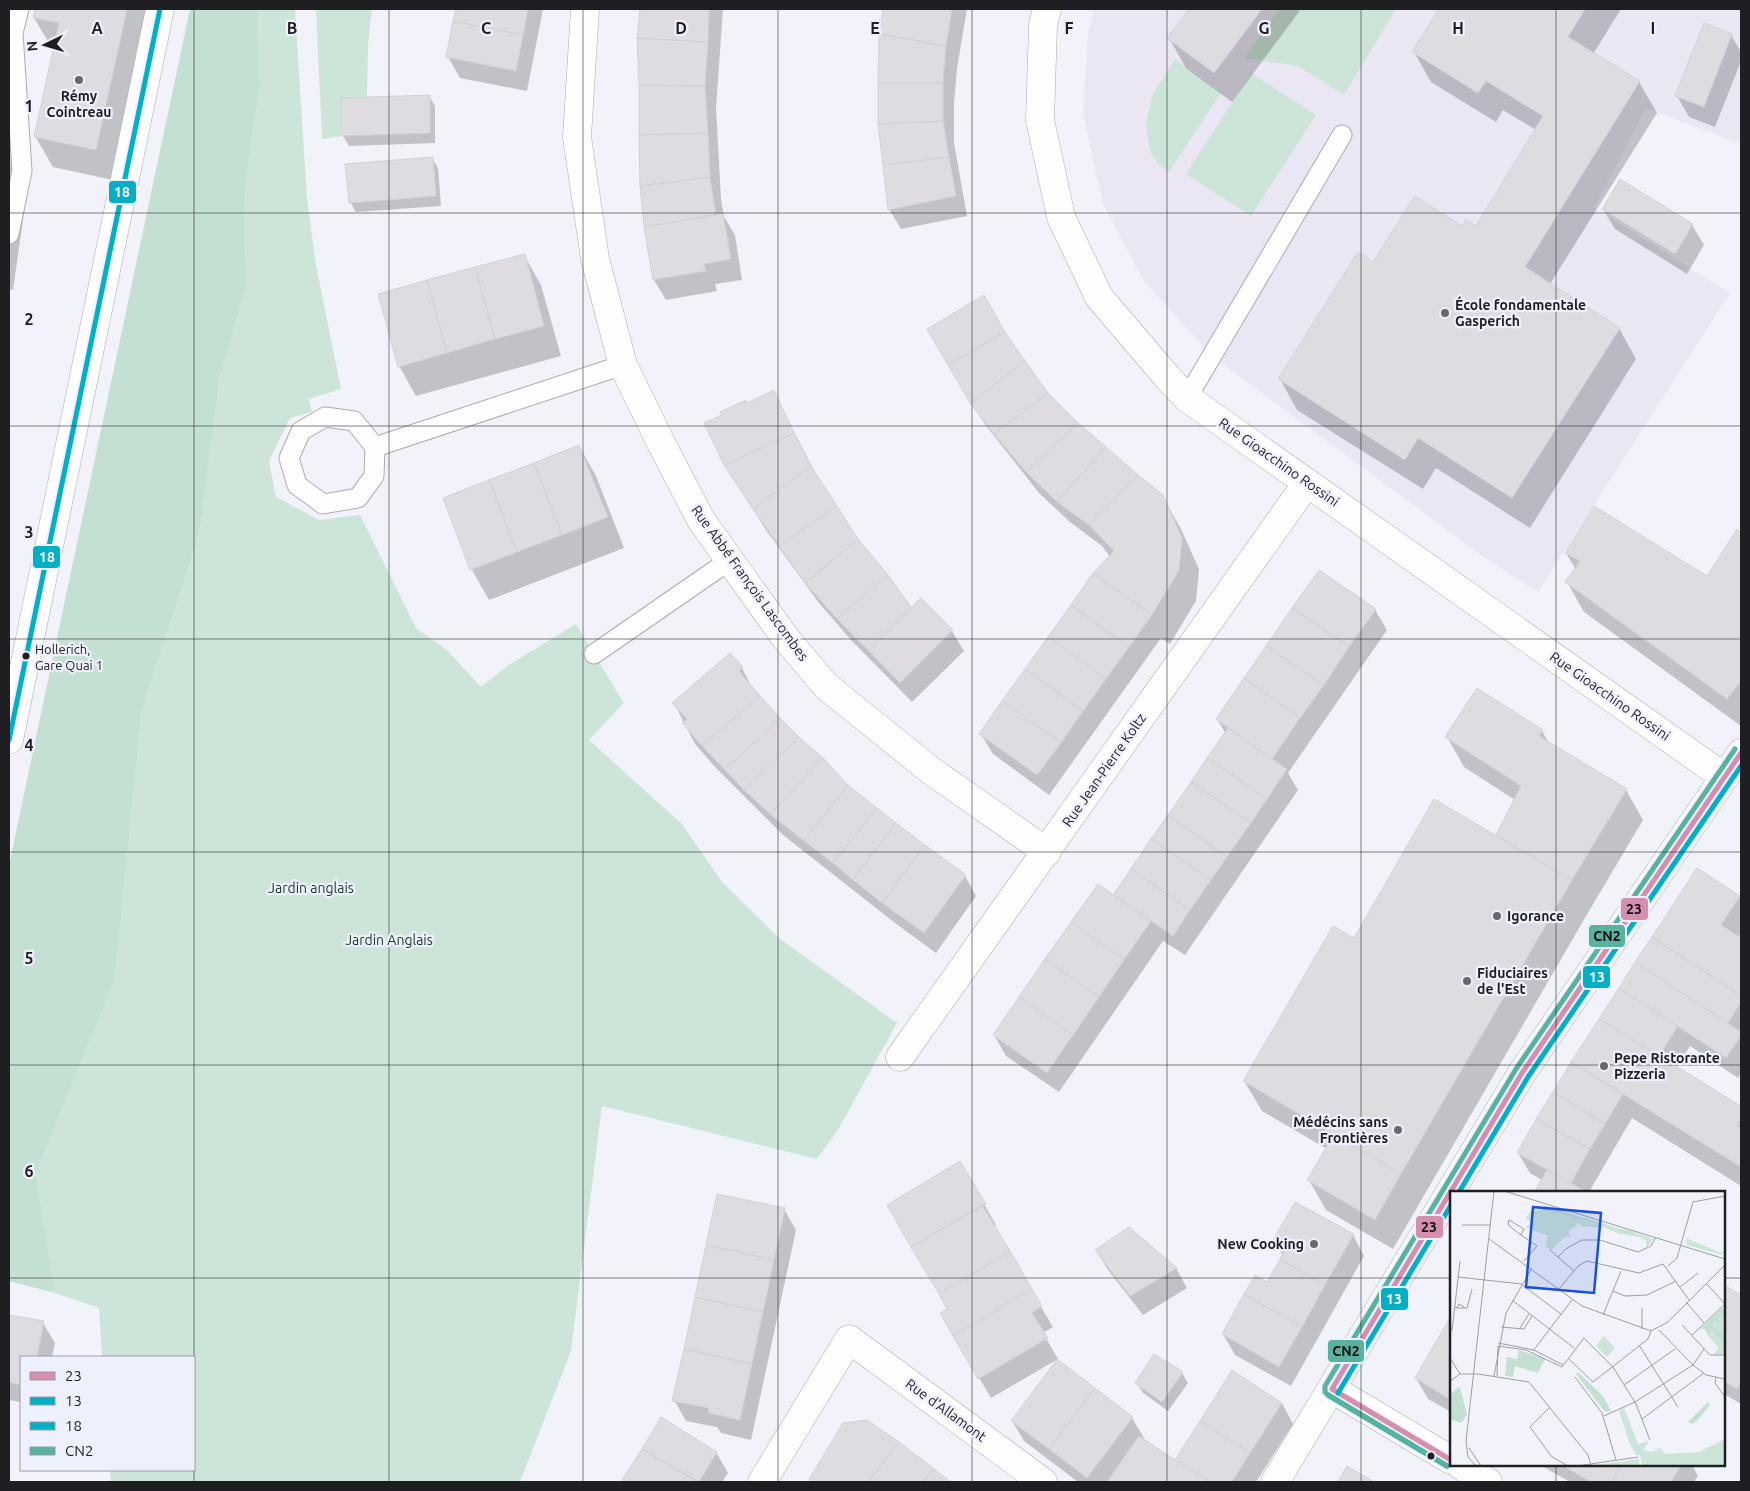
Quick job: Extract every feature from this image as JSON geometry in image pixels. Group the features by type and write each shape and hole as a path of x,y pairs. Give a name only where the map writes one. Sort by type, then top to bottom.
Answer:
{"street":[{"path":"9,740 160,9"},
{"name":"Rue Abbé François Lascombes","path":"585,9 577,137 595,259 623,365 701,520 784,636 826,686 930,770 1047,852"},
{"name":"Rue Gioacchino Rossini","path":"1047,9 1043,25 1040,120 1062,217 1099,296 1168,378 1187,398 1724,777"},
{"name":"Rue Jean-Pierre Koltz","path":"900,1057 1307,483"},
{"path":"1451,1191 1522,1073 1741,753"},
{"path":"1275,1482 1450,1193"},
{"name":"Rue d'Allamont","path":"762,1482 849,1338 1043,1482"},
{"path":"1332,1389 1450,1459"},
{"path":"1462,1466 1488,1482"}],"lane":[{"path":"9,234 22,171 13,33 19,9"},
{"path":"1187,398 1342,135"},
{"path":"375,447 623,365"},
{"path":"325,417 354,421 375,447 374,476 358,498 323,504 297,485 289,458 301,431 325,417"},
{"path":"594,654 730,560"}],"shaded area":[{"name":"École fondamentale Gasperich","path":"1094,9 1741,9 1741,144 1646,108 1594,208 1730,293 1538,592 1478,553 1212,356 1143,280 1103,204 1083,114 1088,35"}],"green space":[{"path":"190,9 258,9 260,88 245,186 246,287 220,377 199,536 142,710 115,979 36,1173 55,1293 9,1281 9,865"},
{"name":"Jardin Anglais","path":"258,9 295,9 307,199 316,265 341,389 309,399 312,412 290,418 269,461 276,497 319,520 360,515 416,628 448,651 481,687 507,666 576,624 624,703 589,740 682,824 722,882 779,938 897,1023 838,1130 817,1159 602,1106 571,1351 520,1482 111,1482 110,1471 195,1471 195,1356 102,1356 99,1308 55,1293 36,1173 115,979 142,710 199,536 220,377 246,287 245,186 260,88"},
{"path":"316,9 372,9 368,45 367,97 341,98 342,136 322,139"},
{"path":"1279,9 1396,9 1344,95 1298,66 1244,58"},
{"path":"1175,59 1221,93 1169,172 1158,164 1150,151 1146,125 1152,96"},
{"path":"1251,73 1316,115 1251,216 1186,174"}],"building":[{"name":"Rémy Cointreau","path":"35,9 127,9 96,150 34,137 59,23 33,18"},
{"path":"456,9 528,9 523,35 453,21"},
{"path":"640,9 709,9 708,42 637,38"},
{"path":"883,9 952,9 946,46 879,34"},
{"path":"1189,9 1262,9 1214,73 1167,38"},
{"path":"1439,9 1585,9 1568,37 1640,81 1525,267 1620,328 1512,498 1418,438 1405,460 1278,379 1358,252 1373,262 1415,196 1462,226 1466,220 1476,226 1543,116 1486,81 1478,93 1412,52"},
{"path":"453,21 523,35 516,71 446,57"},
{"path":"1704,23 1732,34 1704,107 1675,96"},
{"path":"879,34 946,46 943,83 878,83"},
{"path":"637,38 708,42 705,86 639,85"},
{"path":"878,83 943,83 943,121 878,124"},
{"path":"639,85 705,86 708,133 639,135"},
{"path":"430,95 430,133 342,136 341,98"},
{"path":"943,121 949,157 883,165 878,124"},
{"path":"9,132 15,133 9,175"},
{"path":"708,133 710,177 640,186 639,135"},
{"path":"433,157 436,196 349,203 345,164"},
{"path":"949,157 956,196 888,210 883,165"},
{"path":"710,177 716,215 644,227 640,186"},
{"path":"1620,179 1693,224 1675,254 1602,209"},
{"path":"723,213 731,259 704,264 706,271 653,280 644,227"},
{"path":"525,254 544,326 495,339 475,267"},
{"path":"475,267 495,339 447,353 427,280"},
{"path":"427,280 447,353 398,367 378,294"},
{"path":"984,295 1005,332 948,365 927,329"},
{"path":"1005,332 1025,361 970,403 948,365"},
{"path":"1025,361 1048,393 994,434 970,403"},
{"path":"774,390 794,433 724,465 704,423 722,415 720,412 746,400 747,403"},
{"path":"1048,393 1078,423 1026,472 994,434"},
{"path":"1078,423 1106,447 1057,502 1026,472"},
{"path":"794,433 811,466 753,509 724,465"},
{"path":"579,445 608,517 562,535 534,463"},
{"path":"1106,447 1138,475 1089,525 1057,502"},
{"path":"534,463 562,535 517,552 489,480"},
{"path":"811,466 837,506 779,546 753,509"},
{"path":"1138,475 1163,495 1182,538 1179,570 1152,615 1093,573 1114,551 1089,525"},
{"path":"489,480 517,552 470,570 443,498"},
{"path":"837,506 858,539 805,583 779,546"},
{"path":"1594,506 1707,576 1737,529 1741,533 1741,681 1727,699 1565,582 1580,561 1565,553"},
{"path":"858,539 888,575 837,619 805,583"},
{"path":"1319,570 1376,609 1349,647 1292,608"},
{"path":"1093,573 1152,615 1129,647 1071,605"},
{"path":"888,575 911,607 868,650 837,619"},
{"path":"921,598 953,630 900,683 868,650"},
{"path":"1071,605 1129,647 1106,679 1048,637"},
{"path":"1292,608 1349,647 1324,685 1266,646"},
{"path":"1048,637 1106,679 1083,711 1025,669"},
{"path":"1266,646 1324,685 1300,718 1244,678"},
{"path":"730,653 743,667 739,671 760,696 702,746 682,723 687,719 672,703"},
{"path":"1025,669 1083,711 1061,743 1002,701"},
{"path":"1244,678 1300,718 1272,759 1216,719"},
{"path":"1477,688 1543,730 1539,736 1627,789 1572,880 1496,835 1521,786 1445,737"},
{"path":"760,696 780,718 725,770 702,746"},
{"path":"1002,701 1061,743 1037,775 979,734"},
{"path":"780,718 799,737 744,790 725,770"},
{"path":"1228,728 1287,769 1267,799 1207,758"},
{"path":"799,737 823,758 770,814 744,790"},
{"path":"823,758 848,785 804,841 770,814"},
{"path":"1207,758 1267,799 1251,823 1191,782"},
{"path":"1191,782 1251,823 1227,857 1168,815"},
{"path":"848,785 877,808 833,863 804,841"},
{"path":"1434,799 1572,880 1401,1174 1243,1081 1333,926 1354,938"},
{"path":"877,808 896,823 853,880 833,863"},
{"path":"1168,815 1227,857 1211,880 1151,839"},
{"path":"896,823 925,845 882,903 853,880"},
{"path":"1151,839 1211,880 1190,910 1131,869"},
{"path":"925,845 966,875 924,933 882,903"},
{"path":"1697,868 1740,896 1721,925 1741,938 1741,996 1652,937"},
{"path":"1131,869 1190,910 1173,936 1113,895"},
{"path":"1098,884 1151,921 1124,960 1071,922"},
{"path":"1071,922 1124,960 1099,997 1045,959"},
{"path":"1652,937 1741,996 1741,1002 1728,1023 1635,962"},
{"path":"1045,959 1099,997 1073,1035 1019,997"},
{"path":"1635,962 1741,1032 1741,1036 1726,1058 1619,988"},
{"path":"1619,988 1678,1026 1659,1056 1599,1019"},
{"path":"1019,997 1073,1035 1047,1073 993,1035"},
{"path":"1599,1019 1741,1106 1741,1119 1737,1126 1741,1128 1741,1167 1571,1062"},
{"path":"1571,1062 1623,1094 1605,1124 1553,1092"},
{"path":"1553,1092 1605,1124 1590,1149 1536,1119"},
{"path":"1536,1119 1590,1149 1571,1183 1517,1153"},
{"path":"1334,1134 1401,1174 1375,1220 1307,1180"},
{"path":"960,1161 986,1204 911,1247 887,1205"},
{"path":"1547,1170 1584,1191 1535,1191"},
{"path":"717,1194 785,1208 774,1260 706,1245"},
{"name":"New Cooking","path":"1295,1202 1354,1234 1325,1285 1280,1259 1286,1248 1273,1240"},
{"path":"982,1205 1010,1251 939,1294 911,1247"},
{"path":"1129,1227 1177,1268 1130,1296 1095,1250"},
{"path":"706,1245 774,1260 763,1312 695,1297"},
{"path":"1010,1251 1032,1289 953,1336 940,1313 947,1309 939,1294"},
{"path":"1280,1259 1325,1285 1302,1327 1244,1294 1255,1275 1267,1282"},
{"path":"1725,1286 1741,1295 1741,1382 1737,1389 1725,1382"},
{"path":"1032,1289 1042,1306 1032,1313 1048,1338 978,1379 953,1336"},
{"path":"1244,1294 1302,1327 1279,1367 1222,1334"},
{"path":"695,1297 763,1312 752,1364 684,1349"},
{"path":"9,1315 44,1321 37,1356 20,1356 20,1385 9,1382"},
{"path":"1450,1318 1450,1399 1415,1378"},
{"path":"684,1349 752,1364 740,1420 708,1413 709,1408 672,1401"},
{"path":"1154,1354 1183,1372 1162,1402 1135,1383"},
{"path":"1057,1359 1095,1388 1049,1449 1011,1421"},
{"path":"1232,1370 1282,1403 1250,1453 1200,1421"},
{"path":"1095,1388 1133,1417 1087,1478 1049,1449"},
{"path":"661,1417 717,1452 699,1482 642,1449"},
{"path":"867,1420 899,1442 868,1482 813,1482 809,1479 843,1423"},
{"path":"1200,1421 1250,1453 1232,1482 1210,1482 1175,1460"},
{"path":"1139,1436 1175,1460 1210,1482 1107,1482"},
{"path":"899,1442 934,1469 923,1482 868,1482"},
{"path":"642,1449 697,1482 626,1482 622,1480"},
{"path":"1347,1466 1374,1482 1338,1482"},
{"path":"1564,1466 1621,1466 1612,1482 1591,1482"},
{"path":"1621,1466 1680,1466 1671,1482 1612,1482"},
{"path":"934,1469 951,1482 923,1482"}],"transit line":[{"name":"18","path":"9,740 160,9"},
{"name":"CN2","path":"1447,1466 1328,1395 1325,1392 1325,1386 1516,1069 1735,749"},
{"name":"23","path":"1451,1191 1522,1073 1741,753"},
{"name":"13","path":"1460,1191 1528,1077 1741,766"},
{"name":"23","path":"1332,1389 1450,1193"},
{"name":"13","path":"1338,1393 1450,1207"},
{"name":"23","path":"1332,1389 1450,1459"},
{"name":"13","path":"1328,1395 1447,1466"}],"place":[{"name":"Rémy Cointreau","path":"79,80"},
{"name":"École fondamentale Gasperich","path":"1445,313"},
{"name":"Hollerich, Gare Quai 1","path":"26,656"},
{"name":"Igorance","path":"1497,916"},
{"name":"Fiduciaires de l'Est","path":"1467,981"},
{"name":"Pepe Ristorante Pizzeria","path":"1604,1066"},
{"name":"Médécins sans Frontières","path":"1398,1130"},
{"name":"New Cooking","path":"1314,1244"}],"park label":[{"name":"Jardin anglais","path":"311,888"}]}
